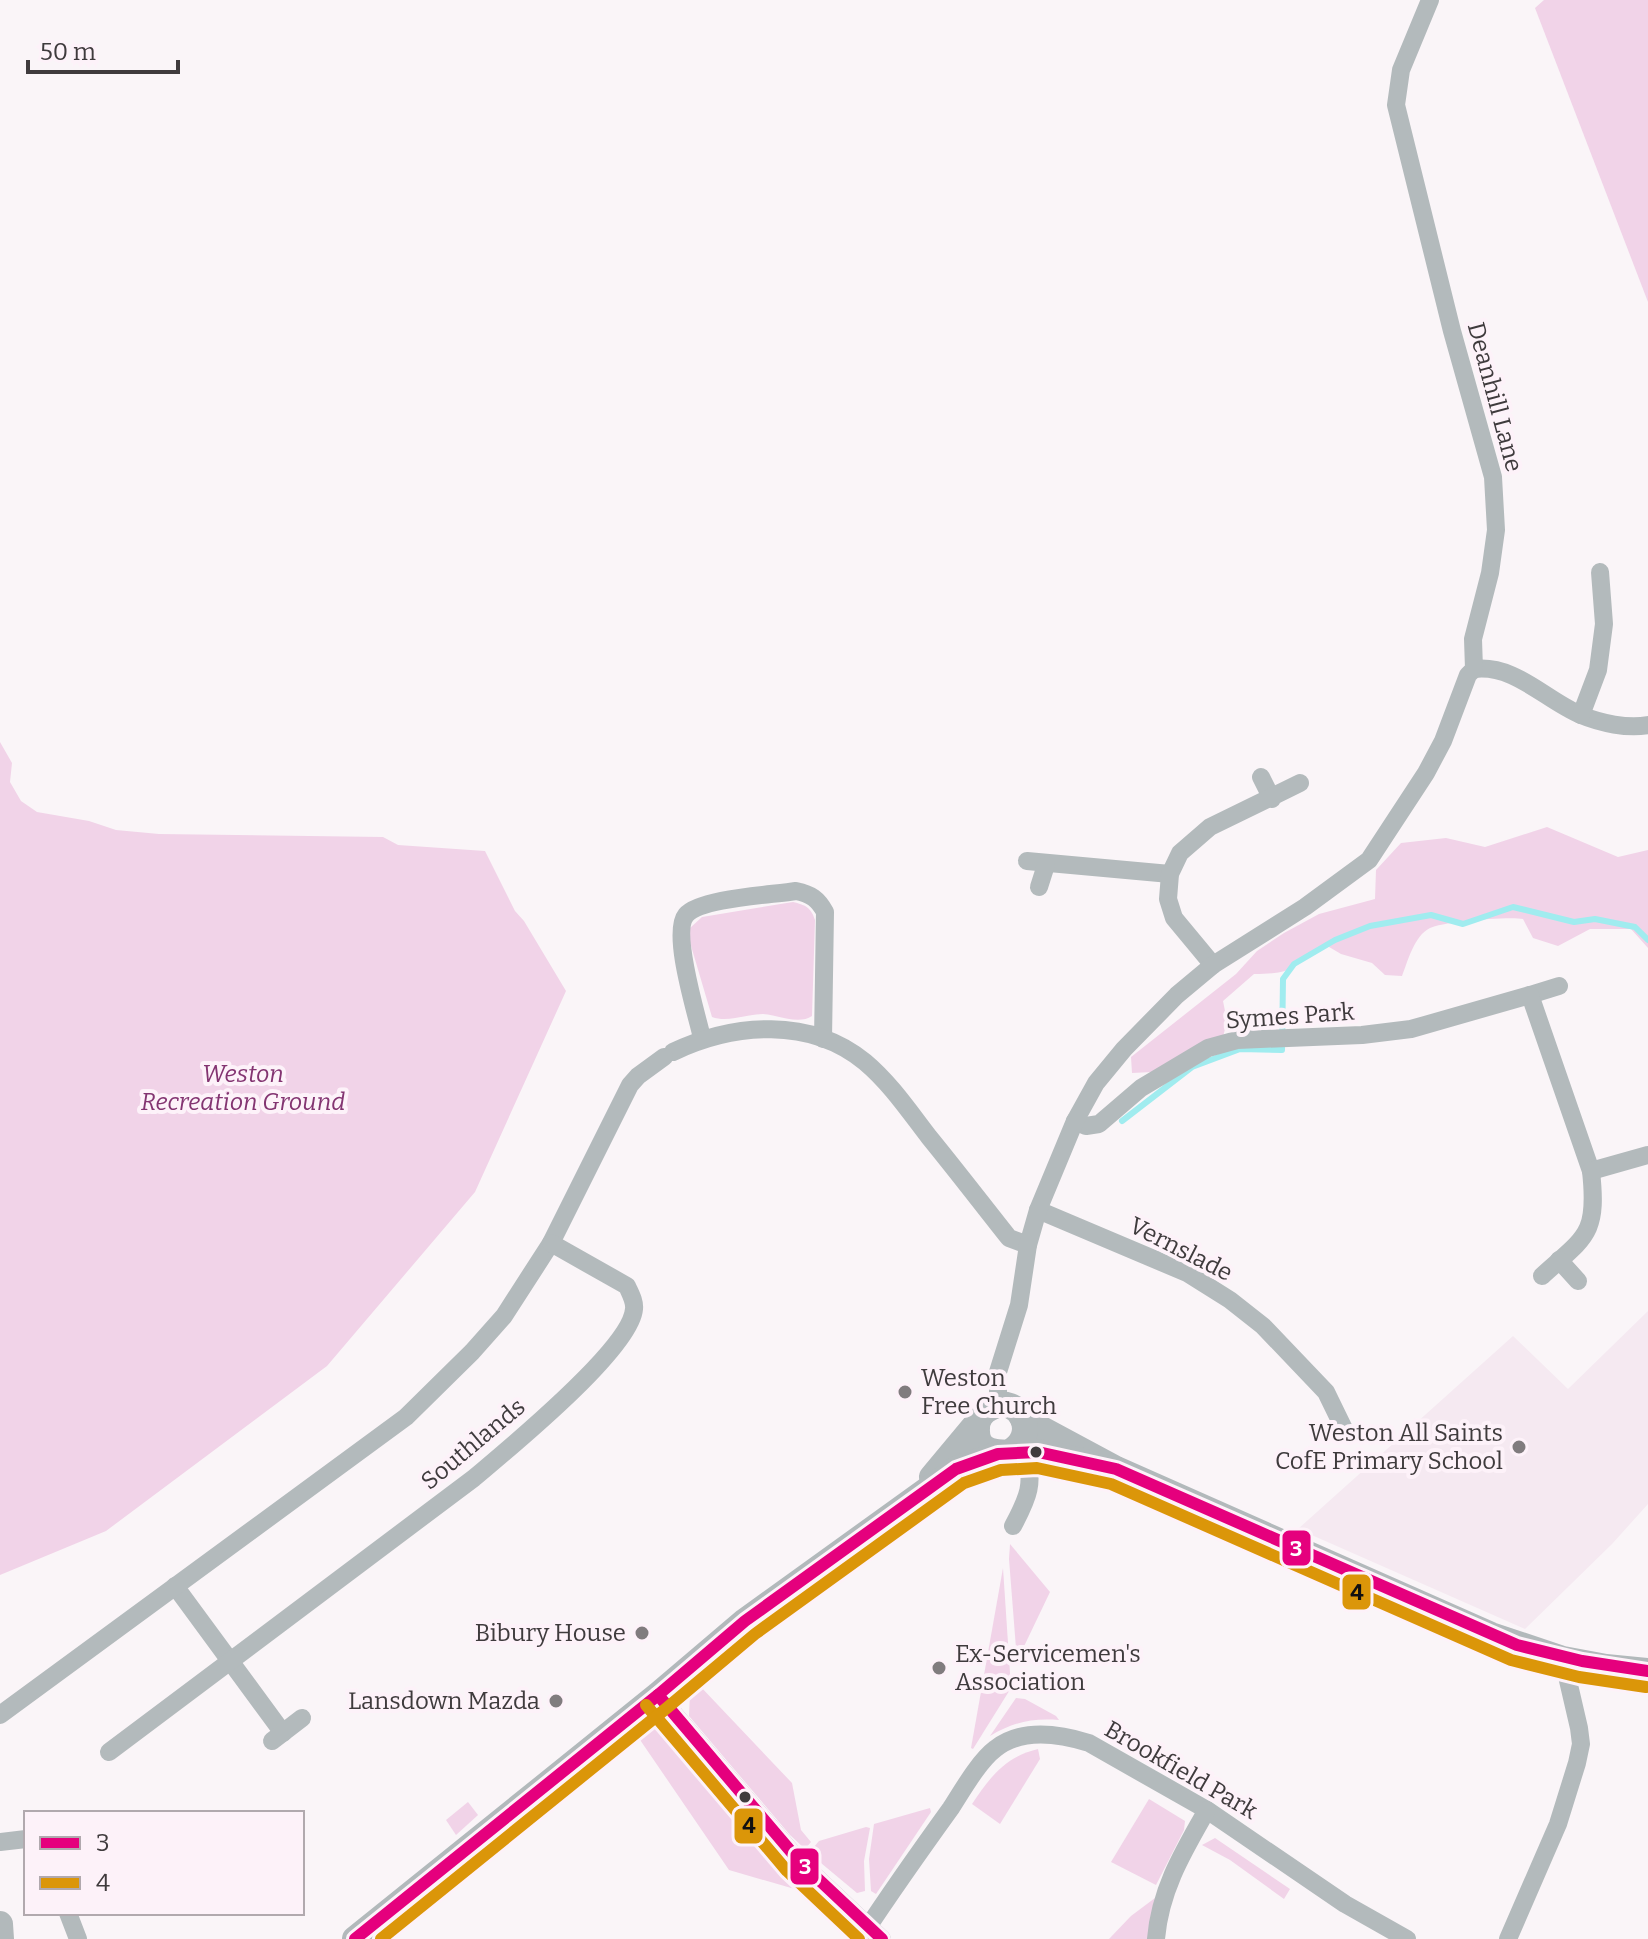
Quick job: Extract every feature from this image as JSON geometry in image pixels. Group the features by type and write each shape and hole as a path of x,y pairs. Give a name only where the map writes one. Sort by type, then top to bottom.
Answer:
{"street":[{"name":"Deanhill Lane","path":"998,1405 998,1372 1019,1305 1028,1245 1038,1210 1075,1121 1096,1083 1124,1049 1177,995 1213,965 1305,907 1369,860 1426,773 1443,741 1468,675 1474,669 1473,639 1490,573 1496,530 1493,477 1452,331 1396,105 1401,70 1430,0"},
{"path":"1581,715 1598,670 1604,624 1600,572"},
{"path":"1474,669 1488,668 1529,683 1581,715 1633,728 1648,725"},
{"path":"1261,777 1272,799"},
{"path":"1213,965 1174,918 1168,899 1170,874 1180,853 1195,838 1224,820 1300,783"},
{"path":"1027,861 1170,874"},
{"path":"1039,887 1046,865"},
{"path":"702,1038 681,944 685,915 701,905 796,891 809,894 819,901 825,912 823,1039"},
{"name":"Symes Park","path":"1075,1121 1086,1126 1099,1124 1141,1088 1208,1048 1237,1040 1362,1035 1411,1029 1559,986"},
{"path":"1530,995 1591,1171 1594,1196 1592,1219 1585,1236 1542,1276"},
{"path":"0,1715 406,1417 504,1316 551,1243 630,1085 669,1054 702,1038 761,1028 802,1032 853,1054 881,1077 1009,1238 1028,1245"},
{"path":"1591,1171 1648,1155"},
{"name":"Vernslade","path":"1038,1210 1187,1273 1230,1300 1263,1326 1326,1392 1344,1429"},
{"name":"Southlands","path":"109,1752 474,1478 581,1381 623,1335 634,1309 627,1286 551,1243"},
{"path":"1559,1260 1578,1281"},
{"path":"916,1499 984,1412 998,1405 1015,1409 1023,1419 1116,1469 1491,1635 1563,1659 1648,1671"},
{"path":"1010,1453 1025,1435 1023,1419"},
{"path":"977,1423 976,1432 983,1446 1010,1453 1031,1477 1025,1503 1013,1526"},
{"path":"362,1937 745,1621 956,1469 1010,1453 1038,1452 1116,1469"},
{"path":"175,1586 230,1660 277,1737 302,1718"},
{"path":"1508,1939 1558,1824 1581,1744 1563,1659"},
{"path":"658,1695 799,1861 870,1935"},
{"name":"Brookfield Park","path":"870,1935 958,1797 995,1748 1022,1737 1044,1734 1069,1736 1089,1743 1207,1810 1345,1904 1407,1939"},
{"path":"1156,1939 1160,1905 1167,1884 1207,1810"},
{"path":"0,1842 24,1839"},
{"path":"69,1915 78,1939"},
{"path":"0,1924 1,1939"}],"shaded area":[{"name":"Weston All Saints CofE Primary School","path":"1648,1311 1648,1504 1525,1629 1298,1529 1513,1336 1568,1389"}],"green space":[{"path":"1544,0 1648,0 1648,302 1535,8"},
{"name":"Weston Recreation Ground","path":"0,742 12,763 10,782 21,801 37,812 89,821 116,830 159,834 383,837 398,845 485,851 515,911 566,991 475,1192 327,1366 106,1531 0,1575"},
{"path":"1547,827 1618,857 1648,850 1648,948 1631,929 1590,929 1558,946 1533,938 1523,919 1461,922 1437,926 1424,932 1412,949 1402,976 1385,975 1372,963 1341,954 1324,944 1286,971 1254,974 1223,1001 1227,1021 1223,1037 1152,1072 1132,1073 1131,1057 1236,974 1257,951 1319,914 1375,899 1376,870 1401,843 1446,838 1485,847"},
{"path":"793,902 807,907 815,920 812,1016 801,1020 763,1014 724,1019 712,1017 689,939 690,928 702,917"},
{"path":"1010,1544 1050,1592 1017,1661 1009,1559"},
{"path":"1003,1568 1011,1688 973,1749 971,1748"},
{"path":"699,1685 792,1783 801,1830 811,1842 805,1849 689,1716 690,1693"},
{"path":"1016,1698 1025,1699 1059,1720 1023,1722 990,1736"},
{"path":"657,1722 746,1832 805,1892 729,1870 636,1734"},
{"path":"1038,1749 1040,1759 1000,1824 972,1804 999,1769 1016,1757"},
{"path":"1149,1799 1185,1821 1184,1830 1156,1885 1111,1862"},
{"path":"468,1802 478,1815 456,1835 446,1820"},
{"path":"930,1808 931,1812 876,1894 871,1891 869,1859 874,1824"},
{"path":"870,1828 864,1861 865,1891 857,1893 809,1853 819,1841"},
{"path":"1215,1838 1290,1889 1284,1899 1230,1860 1202,1845"},
{"path":"1155,1898 1148,1939 1109,1939 1131,1916"}],"waterway":[{"path":"1122,1121 1192,1067 1240,1049 1282,1050 1283,979 1294,964 1335,940 1370,926 1431,915 1463,924 1513,907 1574,922 1595,919 1635,927 1648,940"}],"transit line":[{"name":"3","path":"355,1939 745,1621 956,1469 998,1454 1038,1452 1116,1469 1517,1645 1582,1661 1648,1671"},
{"name":"4","path":"381,1939 755,1634 964,1483 1001,1470 1037,1468 1111,1484 1511,1660 1579,1677 1646,1687"},
{"name":"3","path":"658,1695 799,1861 882,1939"},
{"name":"4","path":"646,1705 787,1871 859,1939"}],"place":[{"name":"Weston Free Church","path":"905,1392"},
{"name":"Weston All Saints CofE Primary School","path":"1519,1447"},
{"name":"Bibury House","path":"642,1633"},
{"name":"Ex-Servicemen's Association","path":"939,1668"},
{"name":"Lansdown Mazda","path":"556,1701"}]}
